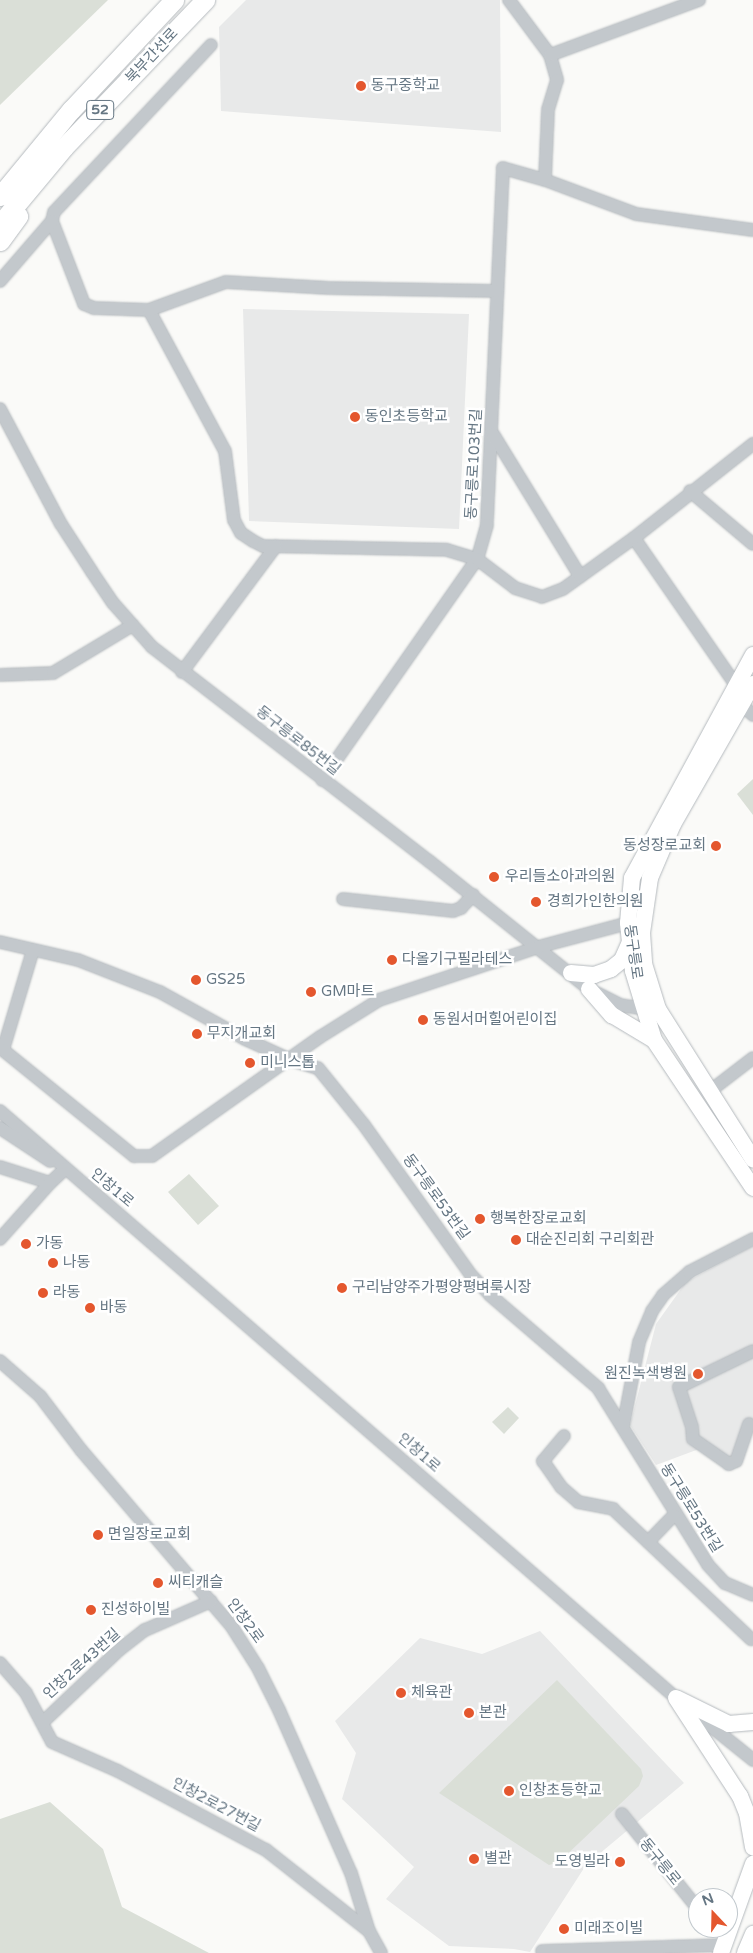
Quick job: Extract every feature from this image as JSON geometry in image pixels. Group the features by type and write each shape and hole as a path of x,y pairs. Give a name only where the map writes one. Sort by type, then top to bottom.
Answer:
{"highway":[{"name":"북부간선로","path":"0,196 72,110 174,0"},
{"name":"북부간선로","path":"1,236 64,147 205,0"}],"main road":[{"name":"동구릉로","path":"753,656 735,684 632,878 628,923 633,971 652,1010 710,1091 753,1158"},
{"name":"동구릉로","path":"753,684 747,710 672,824 650,878 642,933 654,1040 753,1188"},
{"path":"571,973 594,975 611,969 622,960 630,942"},
{"path":"589,989 612,1015 654,1040"},
{"path":"676,1698 729,1724 753,1722"},
{"path":"676,1698 740,1796 747,1813 753,1847"},
{"path":"722,1940 753,1864"},
{"path":"745,1953 753,1934"}],"street":[{"path":"509,0 550,55 557,80 548,110 545,180 636,214 753,230"},
{"path":"550,55 699,0"},
{"path":"0,280 52,221 54,212 66,197 211,46"},
{"name":"동구릉로103번길","path":"322,780 477,559 487,525 493,434 496,291 503,168 545,180"},
{"path":"52,221 84,304 94,308 149,310 226,282 329,288 496,291"},
{"path":"149,310 225,451 234,520 241,533 253,541 276,546 447,550 477,559 515,588 542,598 563,589 634,538 690,491 753,444"},
{"name":"동구릉로85번길","path":"0,409 61,524 113,603 152,647 473,895 589,989 620,1004 652,1010"},
{"path":"493,434 580,576"},
{"path":"690,491 753,544"},
{"path":"634,538 735,684"},
{"path":"182,672 276,546"},
{"path":"0,675 53,673 133,625"},
{"path":"343,899 453,910 460,908 473,895"},
{"path":"33,950 3,1050 134,1156 152,1156 291,1060 320,1037 379,1000 538,947 628,923"},
{"name":"동구릉로53번길","path":"0,942 78,960 160,992 245,1039 291,1060 318,1068 364,1125 471,1275 490,1295 598,1388 674,1515 716,1576 731,1586 753,1595"},
{"path":"710,1091 753,1058"},
{"name":"인창1로","path":"0,1111 676,1698 753,1760"},
{"name":"인창1로","path":"0,1128 65,1169"},
{"path":"0,1167 50,1184"},
{"path":"0,1239 65,1169"},
{"path":"623,1427 639,1342 663,1294 683,1276 753,1239"},
{"path":"749,1424 736,1461 729,1464 693,1439 692,1427 679,1387 753,1351"},
{"name":"인창2로","path":"0,1360 40,1396 80,1450 211,1601 258,1668 279,1710 354,1882 369,1931 381,1953"},
{"path":"564,1436 543,1461 561,1487 578,1502 613,1509 751,1639"},
{"path":"648,1542 674,1515"},
{"name":"인창2로43번길","path":"0,1663 26,1693 42,1723 119,1650 145,1630 211,1601"},
{"name":"인창2로27번길","path":"42,1723 44,1733 52,1742 118,1771 266,1850 369,1931"},
{"name":"동구릉로","path":"622,1814 688,1896"},
{"path":"542,1951 722,1940"}],"shaded area":[{"path":"0,0 108,0 0,105"},
{"name":"동구중학교","path":"246,0 500,0 501,132 221,111 219,27"},
{"name":"동인초등학교","path":"243,309 469,314 459,529 249,521"},
{"path":"753,779 753,815 737,794"},
{"path":"189,1174 219,1206 198,1225 168,1192"},
{"name":"원진녹색병원","path":"753,1246 753,1425 741,1466 730,1471 699,1449 656,1465 630,1425 656,1324 686,1282"},
{"path":"508,1407 519,1418 504,1434 492,1422"},
{"name":"인창초등학교","path":"540,1631 684,1783 586,1865 530,1952 514,1949 449,1946 386,1899 414,1867 342,1799 356,1753 335,1721 420,1638 482,1654"},
{"path":"557,1680 641,1769 643,1776 639,1786 559,1862 549,1865 439,1793"},
{"path":"50,1802 103,1849 122,1907 209,1953 0,1953 0,1819"}],"place":[{"name":"동구중학교","path":"361,86"},
{"name":"동인초등학교","path":"355,417"},
{"name":"동성장로교회","path":"716,846"},
{"name":"우리들소아과의원","path":"494,877"},
{"name":"경희가인한의원","path":"536,902"},
{"name":"다올기구필라테스","path":"392,960"},
{"name":"GS25","path":"196,980"},
{"name":"GM마트","path":"311,992"},
{"name":"동원서머힐어린이집","path":"423,1020"},
{"name":"무지개교회","path":"197,1034"},
{"name":"미니스톱","path":"250,1063"},
{"name":"행복한장로교회","path":"480,1219"},
{"name":"대순진리회 구리회관","path":"516,1240"},
{"name":"가동","path":"26,1244"},
{"name":"나동","path":"53,1263"},
{"name":"구리남양주가평양평벼룩시장","path":"342,1288"},
{"name":"라동","path":"43,1293"},
{"name":"바동","path":"90,1308"},
{"name":"원진녹색병원","path":"698,1374"},
{"name":"면일장로교회","path":"98,1535"},
{"name":"씨티캐슬","path":"158,1583"},
{"name":"진성하이빌","path":"91,1610"},
{"name":"체육관","path":"401,1693"},
{"name":"본관","path":"469,1713"},
{"name":"인창초등학교","path":"509,1791"},
{"name":"별관","path":"474,1859"},
{"name":"도영빌라","path":"620,1862"},
{"name":"미래조이빌","path":"564,1929"}]}
